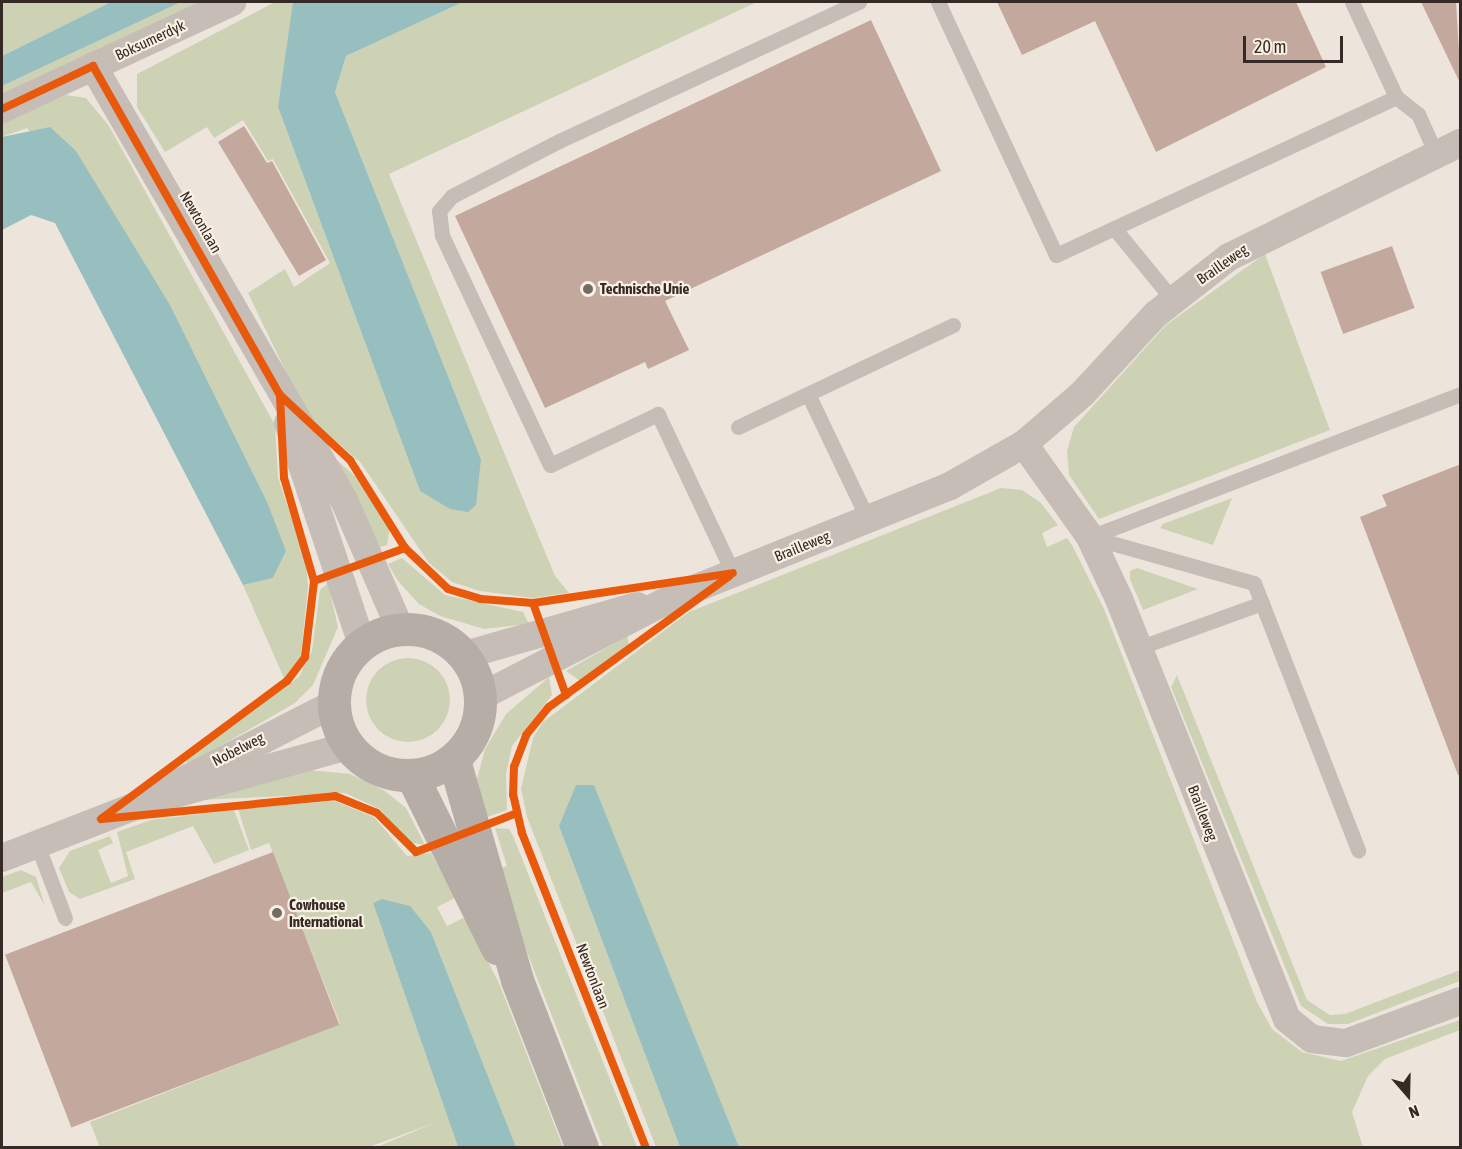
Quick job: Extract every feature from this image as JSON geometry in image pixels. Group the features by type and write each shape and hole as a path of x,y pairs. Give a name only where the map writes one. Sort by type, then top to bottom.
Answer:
{"street":[{"name":"Boksumerdyk","path":"2,109 232,2"},
{"name":"Newtonlaan","path":"93,66 280,395 344,500 400,628"},
{"name":"Brailleweg","path":"482,696 674,597 950,486 1024,444 1083,393 1173,300 1266,235 1448,148"},
{"name":"Newtonlaan","path":"280,395 362,644"},
{"name":"Brailleweg","path":"1024,444 1090,537 1138,648 1277,1004 1298,1031 1346,1043 1461,1001"},
{"name":"Brailleweg","path":"465,655 674,597"},
{"path":"400,628 445,638 465,655 482,696 476,727 454,760 412,776 388,774 348,746 333,704 345,663 362,644 400,628"},
{"name":"Nobelweg","path":"146,802 209,764 333,704"},
{"name":"Nobelweg","path":"2,858 146,802 348,746"},
{"path":"454,760 517,980 582,1148"},
{"path":"412,776 458,876 517,980"}],"lane":[{"path":"733,573 658,414 550,465 441,235 439,212 452,196 559,141 859,2"},
{"path":"938,2 1056,255 1396,97"},
{"path":"1352,2 1396,97 1418,114 1448,148"},
{"path":"1114,228 1173,300"},
{"path":"738,427 953,325"},
{"path":"808,394 868,520"},
{"path":"1090,537 1461,394"},
{"path":"1090,537 1254,583 1358,850"},
{"path":"1138,648 1262,603"},
{"path":"37,844 65,918"}],"green space":[{"path":"2,2 111,2 2,56"},
{"path":"181,2 204,2 2,96 2,86"},
{"path":"275,2 295,2 278,107 420,491 481,459 335,92 346,56 463,2 757,2 389,174 555,576 569,593 533,598 480,591 452,582 429,563 361,463 307,416 248,293 285,269 294,287 330,263 273,159 268,161 243,120 214,138 207,127 165,152 137,107 137,74"},
{"path":"66,95 86,98 109,126 275,425 278,477 306,562 308,586 301,655 284,678 243,585 273,578 286,551 170,305 27,128 2,137 2,121"},
{"path":"1265,254 1330,430 1099,519 1069,475 1067,451 1074,427 1166,325"},
{"path":"336,459 358,479 390,528 387,545 380,547"},
{"path":"1001,488 1022,490 1041,503 1058,525 1042,533 1047,547 1067,538 1073,547 1104,609 1257,1002 1272,1029 1302,1052 1341,1061 1460,1020 1460,1030 1385,1059 1368,1076 1352,1112 1363,1147 739,1147 594,786 559,826 680,1147 656,1147 527,817 521,789 533,738 543,722 689,612"},
{"path":"1232,498 1213,545 1160,528 1163,524"},
{"path":"402,558 445,595 523,612 529,624 484,629 440,616 419,604 398,581 388,564"},
{"path":"1137,568 1198,589 1143,610 1130,579 1130,571"},
{"path":"328,583 338,627 313,685 295,703 188,765 186,759 299,677 312,651 320,590"},
{"path":"627,636 629,645 580,681 566,671"},
{"path":"408,658 424,661 438,670 447,684 450,700 447,716 438,730 424,739 408,742 392,739 378,730 369,716 366,700 369,684 378,670 392,661"},
{"path":"1177,675 1307,1000 1330,1015 1345,1014 1460,970 1460,981 1348,1024 1328,1024 1301,1006 1171,687"},
{"path":"549,677 552,695 512,746 506,774 507,810 485,818 477,779 485,749 506,714"},
{"path":"309,770 350,774 385,791 406,808 425,845 408,842 380,809 345,793 202,800"},
{"path":"334,801 374,817 407,856 431,853 455,898 437,907 447,926 465,917 499,983 563,1147 516,1147 431,932 373,903 458,1147 377,1147 434,1123 369,1147 93,1147 99,1145 90,1122 340,1024 269,843 251,850 238,809"},
{"path":"234,810 249,850 214,864 193,826 126,852 135,879 80,899 69,892 59,868 70,851 110,836 113,843 98,850 111,883 128,876 117,832 151,820"},
{"path":"495,828 509,829 513,836 637,1147 603,1147 507,901 499,869 507,866"},
{"path":"21,870 36,877 45,906 31,882 2,893 2,877"}],"water":[{"path":"111,2 181,2 2,86 2,56"},
{"path":"293,2 463,2 346,56 335,92 481,459 476,505 468,512 450,509 420,491 278,107"},
{"path":"50,127 76,151 170,305 267,502 286,551 273,578 243,585 55,223 31,215 2,230 2,137"},
{"path":"576,785 594,785 739,1147 680,1147 559,826"},
{"path":"382,899 410,906 431,932 516,1147 458,1147 373,903"}],"building":[{"path":"997,2 1296,2 1326,67 1156,152 1095,21 1022,55"},
{"path":"1421,2 1456,2 1461,85"},
{"path":"871,20 941,171 665,301 689,350 648,369 645,362 545,408 455,216"},
{"path":"244,126 267,163 272,161 326,260 299,276 218,142"},
{"path":"1392,246 1415,308 1343,334 1321,272"},
{"path":"1461,464 1461,775 1458,775 1360,517 1387,506 1382,495"},
{"path":"273,852 339,1025 71,1128 5,955"}],"cycle path":[{"path":"2,109 93,66 280,395 350,460 405,548 448,589 481,599 533,603 733,573"},
{"path":"101,819 287,681 305,657 314,581 284,478 280,395"},
{"path":"314,581 405,548"},
{"path":"646,1148 522,833 513,795 514,767 526,735 549,707 729,576"},
{"path":"533,603 566,695"},
{"path":"102,819 335,796 377,813 416,852 517,813"}],"place":[{"name":"Technische Unie","path":"588,289"},
{"name":"Cowhouse International","path":"277,913"}]}
